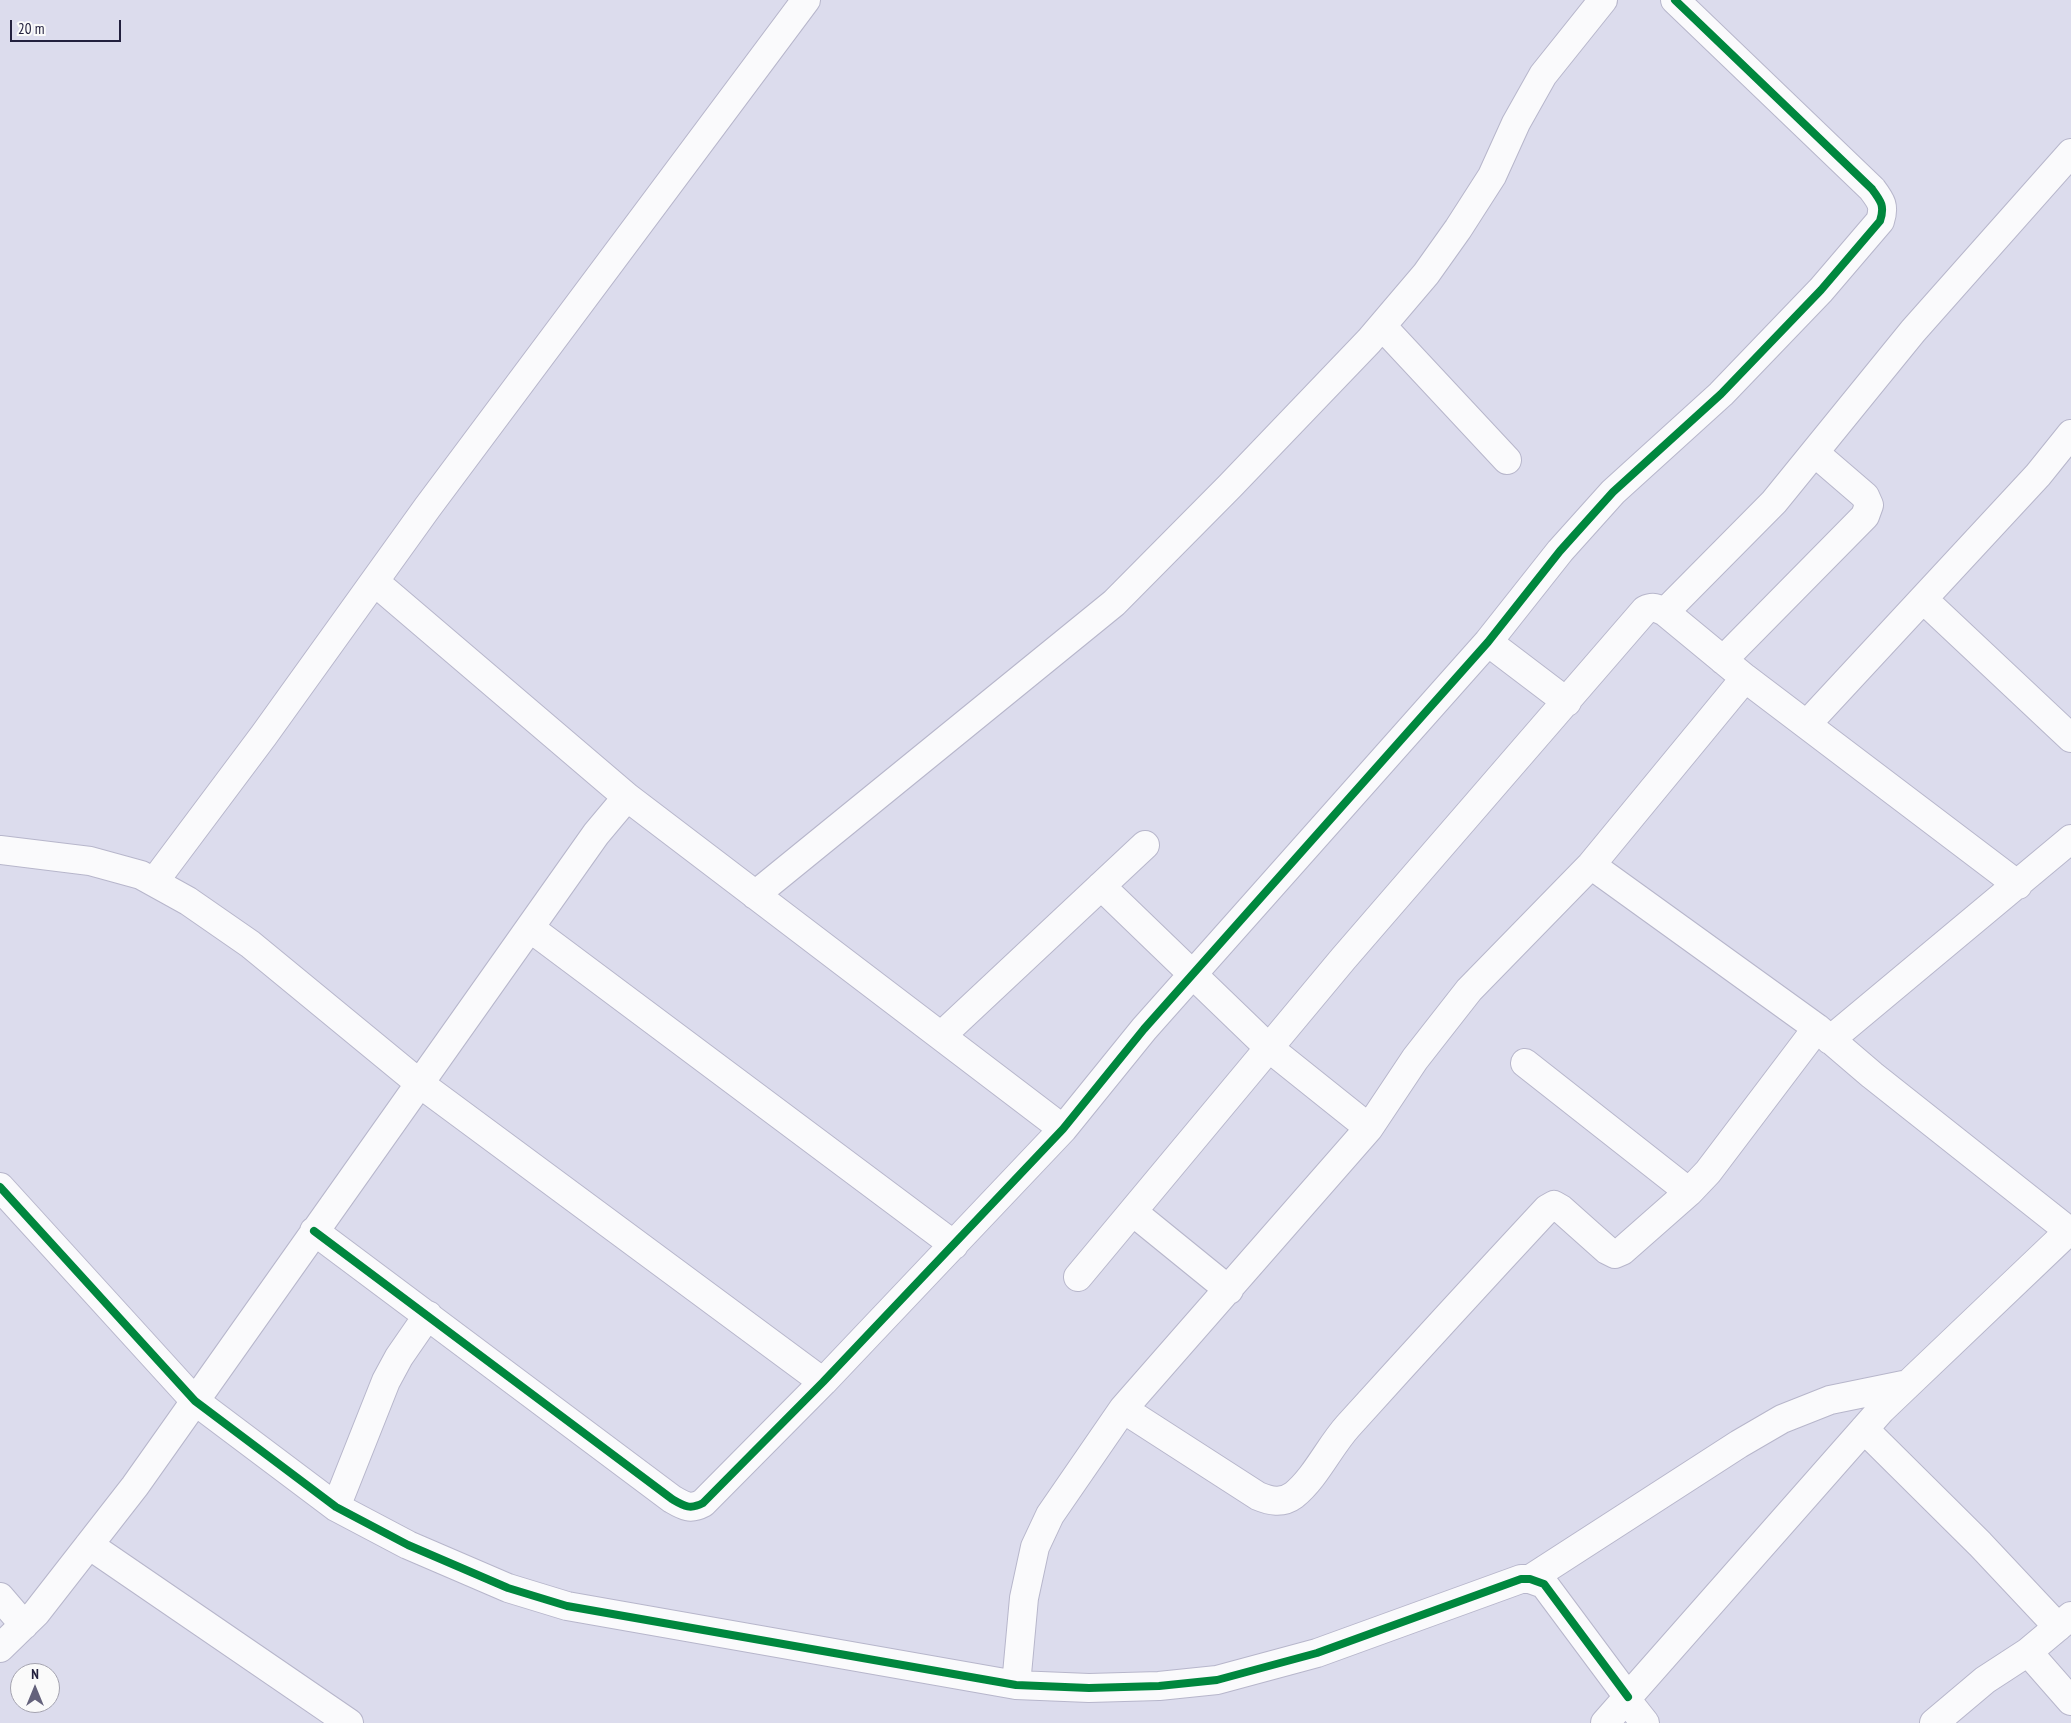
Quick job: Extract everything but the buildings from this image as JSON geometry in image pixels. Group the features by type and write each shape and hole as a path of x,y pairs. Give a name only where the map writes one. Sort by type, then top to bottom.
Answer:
{"street":[{"path":"154,882 264,735 427,508 806,0"},
{"path":"755,895 1114,603 1230,486 1382,326 1426,274 1464,221 1492,176 1516,123 1543,75 1603,0"},
{"path":"314,1231 672,1499 686,1507 692,1508 703,1503 823,1382 1063,1129 1144,1029 1488,642 1560,552 1613,492 1721,394 1814,297 1880,221 1883,204 1872,189 1675,0"},
{"path":"1665,612 1757,520 1815,453 1913,331 2071,153"},
{"path":"1382,326 1507,460"},
{"path":"1807,724 2038,475 2071,434"},
{"path":"1723,660 1865,516 1868,510 1865,496 1815,453"},
{"path":"375,582 627,798 1063,1129"},
{"path":"1923,599 2067,725"},
{"path":"1078,1277 1269,1048 1645,610 1654,607 1665,612 1745,678 2018,885"},
{"path":"1488,642 1566,702"},
{"path":"1016,1685 1024,1598 1035,1547 1050,1515 1123,1408 1229,1290 1369,1128 1415,1060 1469,990 1591,865 1745,678"},
{"path":"0,1648 36,1614 135,1486 596,834 627,798"},
{"path":"1123,1408 1258,1496 1272,1501 1282,1501 1293,1496 1340,1435 1547,1209 1554,1206 1561,1208 1607,1250 1614,1254 1626,1247 1708,1172 1824,1034 2018,885 2071,838"},
{"path":"941,1036 1145,845"},
{"path":"0,850 90,861 141,875 188,901 250,944 419,1083 823,1382"},
{"path":"1591,865 1824,1034 1872,1075 2070,1230 1908,1384 1864,1429 1605,1723"},
{"path":"1101,886 1269,1048 1369,1128"},
{"path":"530,928 954,1245"},
{"path":"1525,1062 1688,1192"},
{"path":"0,1187 194,1401 336,1507 408,1545 508,1588 567,1606 1016,1685 1089,1688 1158,1686 1217,1680 1317,1653 1521,1578 1530,1578 1544,1584 1645,1723"},
{"path":"1133,1212 1229,1290"},
{"path":"336,1507 386,1381 399,1357 428,1315"},
{"path":"1530,1578 1739,1444 1782,1419 1830,1400 1908,1384"},
{"path":"1864,1429 1980,1544 2064,1622 2028,1652 1985,1680 1934,1723"},
{"path":"89,1545 349,1723"},
{"path":"0,1597 24,1624"},
{"path":"2028,1652 2071,1702"}],"cycle path":[{"path":"314,1231 672,1499 680,1504 691,1507 703,1503 823,1382 1063,1129 1144,1029 1488,642 1560,551 1613,492 1721,394 1821,290 1880,221 1881,204 1872,189 1675,0"},
{"path":"0,1187 195,1401 336,1507 408,1545 508,1588 567,1606 1016,1685 1089,1688 1159,1686 1217,1680 1317,1653 1521,1579 1530,1579 1544,1584 1628,1697"}]}
